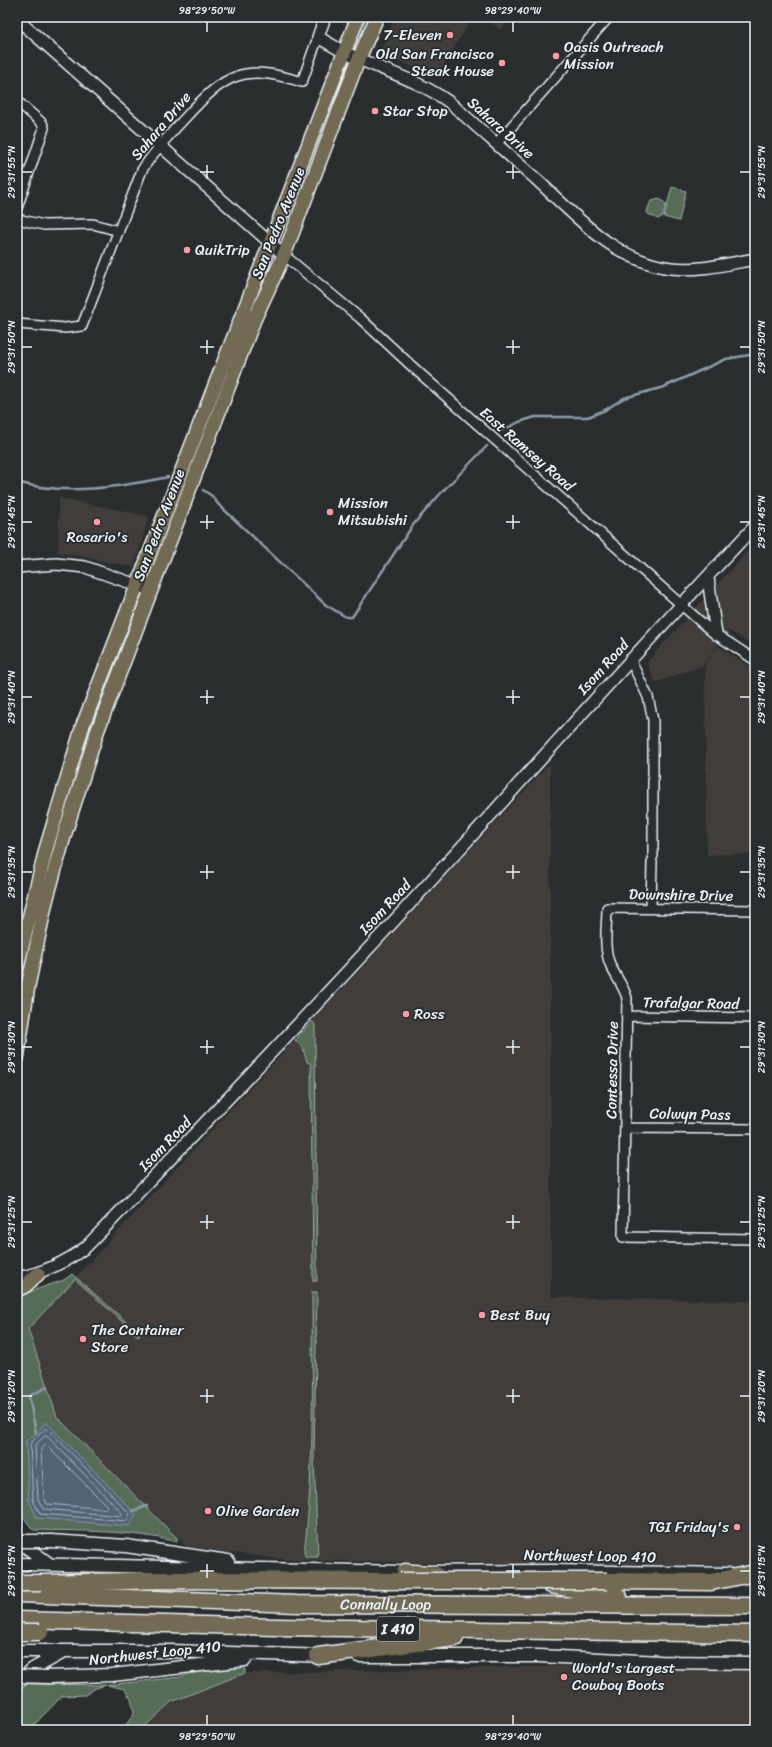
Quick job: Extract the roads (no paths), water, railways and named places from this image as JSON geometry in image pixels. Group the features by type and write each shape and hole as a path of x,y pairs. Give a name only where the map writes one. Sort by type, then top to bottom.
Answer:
{"highway":[{"path":"17,1584 41,1589 169,1580 402,1577 711,1582 752,1574"},
{"path":"402,1577 553,1586 664,1605"},
{"name":"Connally Loop","path":"17,1594 41,1589 297,1604 755,1606"},
{"path":"17,1620 40,1626"},
{"name":"Connally Loop","path":"40,1626 222,1625 755,1634"},
{"path":"17,1632 40,1626"},
{"path":"318,1656 470,1636 549,1631"}],"main road":[{"name":"San Pedro Avenue","path":"17,967 44,856 83,726 358,17"},
{"name":"San Pedro Avenue","path":"17,1059 22,997 65,833 97,732 254,320 284,255 359,58 377,17"},
{"path":"207,406 219,412"},
{"path":"17,1290 25,1286 38,1274"},
{"path":"17,1537 26,1547 51,1565"},
{"name":"Northwest Loop 410","path":"17,1541 51,1541 126,1546 280,1569"},
{"name":"Northwest Loop 410","path":"17,1564 280,1569 402,1577 552,1571 752,1574"},
{"path":"17,1584 21,1576 26,1572 51,1565"},
{"path":"17,1632 28,1645 41,1652"},
{"name":"Northwest Loop 410","path":"17,1651 171,1651 318,1656 539,1656 661,1662 755,1663"},
{"path":"17,1683 33,1669 63,1652"},
{"name":"Northwest Loop 410","path":"17,1676 49,1677 112,1675 295,1655"}],"street":[{"path":"318,37 325,17"},
{"path":"496,144 608,17"},
{"path":"17,19 161,144 284,255"},
{"name":"Sahara Drive","path":"17,324 65,328 82,326 142,170 161,144 209,92 218,84 231,78 245,73 262,72 281,75 302,82 318,37 345,52 422,84 434,91 449,102 603,240 630,256 658,266 688,269 704,268 755,259"},
{"path":"17,101 42,123 44,128 17,208"},
{"path":"17,220 29,223 58,226 93,224 119,231"},
{"name":"East Ramsey Road","path":"284,255 365,322 416,370 682,605 716,634 755,660"},
{"name":"Isom Road","path":"17,1278 38,1274 69,1260 86,1248 206,1122 468,840 630,659 708,578 755,526"},
{"path":"17,567 71,564 99,570 151,590"},
{"path":"708,578 716,634"},
{"path":"630,659 648,696 652,716 652,908"},
{"name":"Downshire Drive","path":"607,908 755,910"},
{"name":"Contessa Drive","path":"607,908 608,951 610,964 626,993 626,1128 623,1237 755,1239"},
{"name":"Trafalgar Road","path":"627,1016 755,1018"},
{"name":"Colwyn Pass","path":"626,1128 755,1129"}],"water":[{"path":"46,1422 136,1514 129,1526 37,1518 29,1501 26,1441"}],"waterway":[{"path":"501,431 519,422 535,417 588,417 605,410 624,398 664,387 726,359 755,354"},
{"path":"203,490 212,496 218,504 326,605 346,617 352,617 413,525 441,493 487,446"},
{"path":"17,482 54,489 73,489 112,487 168,477"},
{"path":"36,1433 29,1396 47,1387"},
{"path":"133,1511 147,1506"}],"place":[{"name":"7-Eleven","path":"450,35"},
{"name":"Oasis Outreach Mission","path":"556,56"},
{"name":"Old San Francisco Steak House","path":"502,63"},
{"name":"Star Stop","path":"375,111"},
{"name":"QuikTrip","path":"187,250"},
{"name":"Mission Mitsubishi","path":"330,512"},
{"name":"Rosario's","path":"97,522"},
{"name":"Ross","path":"406,1014"},
{"name":"Best Buy","path":"482,1315"},
{"name":"The Container Store","path":"83,1339"},
{"name":"Olive Garden","path":"208,1511"},
{"name":"TGI Friday's","path":"737,1527"},
{"name":"World's Largest Cowboy Boots","path":"564,1677"}]}
